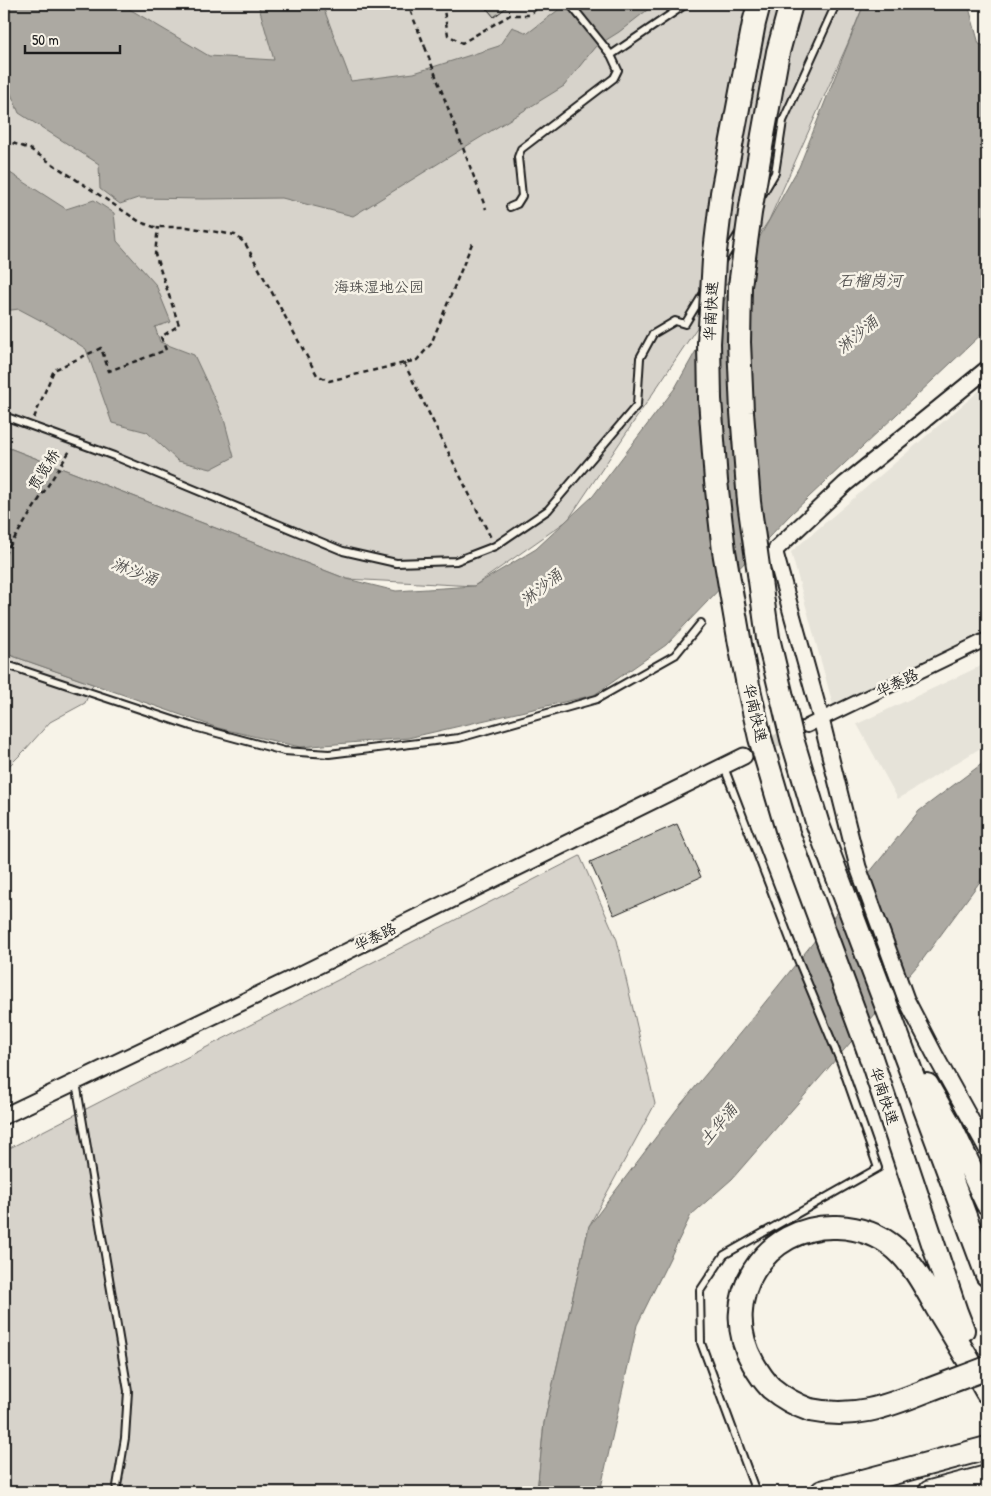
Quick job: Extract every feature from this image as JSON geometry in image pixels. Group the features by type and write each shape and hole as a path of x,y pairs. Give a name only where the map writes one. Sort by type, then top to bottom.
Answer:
{"highway":[{"name":"华南快速","path":"759,4 722,193 714,260 709,343 710,390 716,481 724,551 740,644 760,738 791,841 868,1049 956,1312 987,1391"},
{"name":"华南快速","path":"791,4 778,52 750,213 740,286 739,352 749,502 768,638 792,739 818,825 987,1275"},
{"path":"897,1034 952,1129 987,1203"},
{"path":"987,1368 895,1403 874,1410 842,1414 810,1410 798,1406 778,1394 760,1374 747,1351 741,1332 740,1312 744,1293 751,1275 760,1260 775,1246 792,1236 823,1227 843,1227 861,1230 880,1238 902,1255 920,1278 987,1391"},
{"path":"826,1491 987,1440"},
{"path":"826,1491 987,1448"},
{"path":"930,1492 987,1477"}],"street":[{"path":"987,369 845,484 778,548 775,554 821,719 858,867 906,999 987,1149"},
{"name":"华泰路","path":"807,726 987,639"},
{"name":"华泰路","path":"4,1116 284,982 744,756"}],"lane":[{"path":"510,206 517,204 522,196 518,157 521,149 614,78 618,70 606,48 570,4"},
{"path":"611,55 686,4"},
{"path":"4,416 114,456 342,551 396,562 456,561 495,546 548,510 637,405 640,358 653,334 675,321 685,324 775,173 783,121 836,4"},
{"path":"4,664 191,726 284,751 329,754 459,738 597,699 675,655 701,623"},
{"path":"724,766 794,950 841,1063 878,1168 724,1255 700,1291 701,1343 756,1492"},
{"path":"76,1082 128,1391 125,1438 116,1492"}],"path":[{"path":"410,4 408,5 486,209"},
{"path":"443,4 448,35 462,43 510,15 529,14 542,4"},
{"path":"4,140 30,149 140,222 158,227 187,227 235,235 245,243 317,375 329,382 417,360 431,344 473,241"},
{"path":"30,426 54,370 101,348 108,371 166,350 161,337 179,325 155,254 158,227"},
{"path":"404,363 495,546"},
{"name":"贯览桥","path":"4,555 72,447"}],"shaded area":[{"path":"987,384 987,630 833,705 791,552"},
{"path":"987,663 987,744 898,799 857,724"}],"green space":[{"name":"海珠湿地公园","path":"117,4 864,4 769,220 568,520 474,586 347,579 4,446 4,75"},
{"path":"4,653 93,684 85,703 50,722 4,771"},
{"path":"580,856 617,940 655,1104 589,1226 544,1423 537,1492 4,1492 4,1151"}],"water":[{"path":"4,4 121,4 209,56 274,60 258,4 322,4 351,81 414,73 499,46 512,27 528,33 566,4 655,4 619,32 595,47 564,86 353,216 282,198 138,198 120,204 100,189 99,164 19,113 4,77"},
{"name":"石榴岗河","path":"864,4 968,4 979,44 987,47 987,329 790,515 666,645 594,695 408,738 300,747 218,728 4,653 4,446 347,579 396,591 474,586 536,549 593,496 675,388 799,167"},
{"path":"4,169 66,209 94,200 114,213 117,241 156,285 171,322 155,327 160,342 194,355 224,419 234,457 211,469 178,461 147,432 112,423 86,349 53,327 19,309 4,311"},
{"name":"土华涌","path":"987,760 987,872 923,959 732,1179 691,1215 637,1325 600,1492 537,1492 544,1423 589,1226 677,1109 919,811"}],"building":[{"path":"483,4 511,4 494,17"},
{"path":"677,824 701,877 614,915 590,862"}],"tunnel":[{"path":"757,750 796,731"}],"water label":[{"name":"淋沙涌","path":"857,334"},
{"name":"淋沙涌","path":"135,571"},
{"name":"淋沙涌","path":"541,587"}]}
